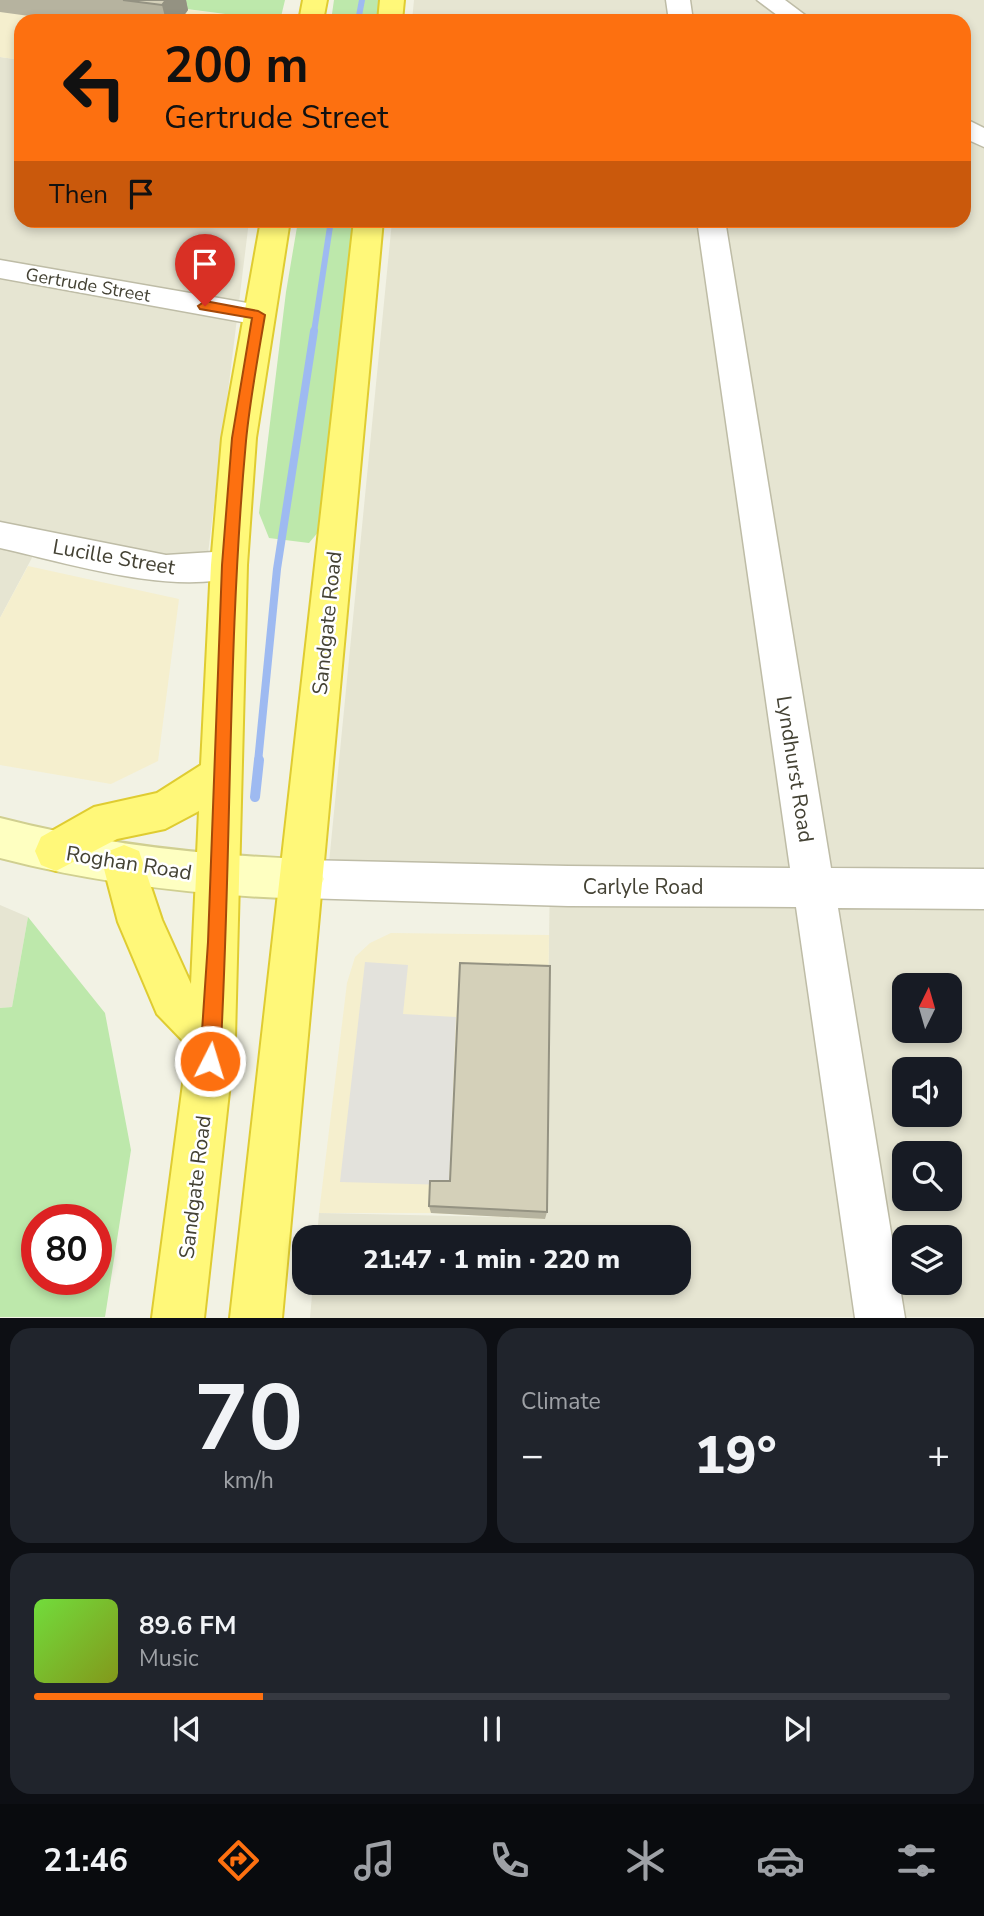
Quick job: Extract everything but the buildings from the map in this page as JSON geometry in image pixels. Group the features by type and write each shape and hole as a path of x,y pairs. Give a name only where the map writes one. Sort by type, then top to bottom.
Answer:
{"highway":[{"name":"Sandgate Road","path":"178,1318 212,1038 229,565 239,438 274,228"},
{"name":"Sandgate Road","path":"256,1318 368,228"},
{"path":"56,851 109,821 165,810 223,774"},
{"path":"124,865 140,922 173,998 212,1038"}],"main road":[{"name":"Roghan Road","path":"0,838 124,865 219,876 302,879"}],"street":[{"path":"769,0 790,14"},
{"name":"Lyndhurst Road","path":"712,228 880,1318"},
{"name":"Gertrude Street","path":"0,269 258,315"},
{"name":"Lucille Street","path":"0,535 166,569 229,565"},
{"name":"Carlyle Road","path":"302,879 568,886 984,889"}],"shaded area":[{"path":"0,0 118,0 221,14 14,14 14,59 0,57"},
{"path":"414,0 984,0 984,1317 310,1318 312,1295 691,1295 691,1225 318,1225 319,1213 545,1218 550,872 329,863 391,228 971,228 971,14 413,14"},
{"path":"0,57 14,59 14,228 248,228 206,570 43,537 0,618"},
{"path":"28,566 179,599 158,761 111,784 0,765 0,618"},
{"path":"0,905 28,917 12,1007 0,1008"},
{"path":"391,933 549,935 545,1219 431,1213 319,1213 347,983 355,957 370,943"},
{"path":"365,962 408,965 403,1014 456,1017 449,1185 340,1182"}],"green space":[{"path":"118,0 285,0 282,14 226,14"},
{"path":"334,0 382,0 381,14 332,14"},
{"path":"297,228 359,228 331,517 309,543 269,538 259,513 286,292"},
{"path":"28,917 105,1013 131,1150 112,1272 112,1204 21,1204 21,1295 108,1295 105,1317 0,1317 0,1008 12,1007"}],"waterway":[{"path":"359,14 362,0"},
{"path":"314,332 330,228"},
{"path":"258,762 277,569 314,331"},
{"path":"255,797 259,760"}],"route":[{"path":"205,306 258,315 239,438 229,565 218,942 210,1061"}]}
